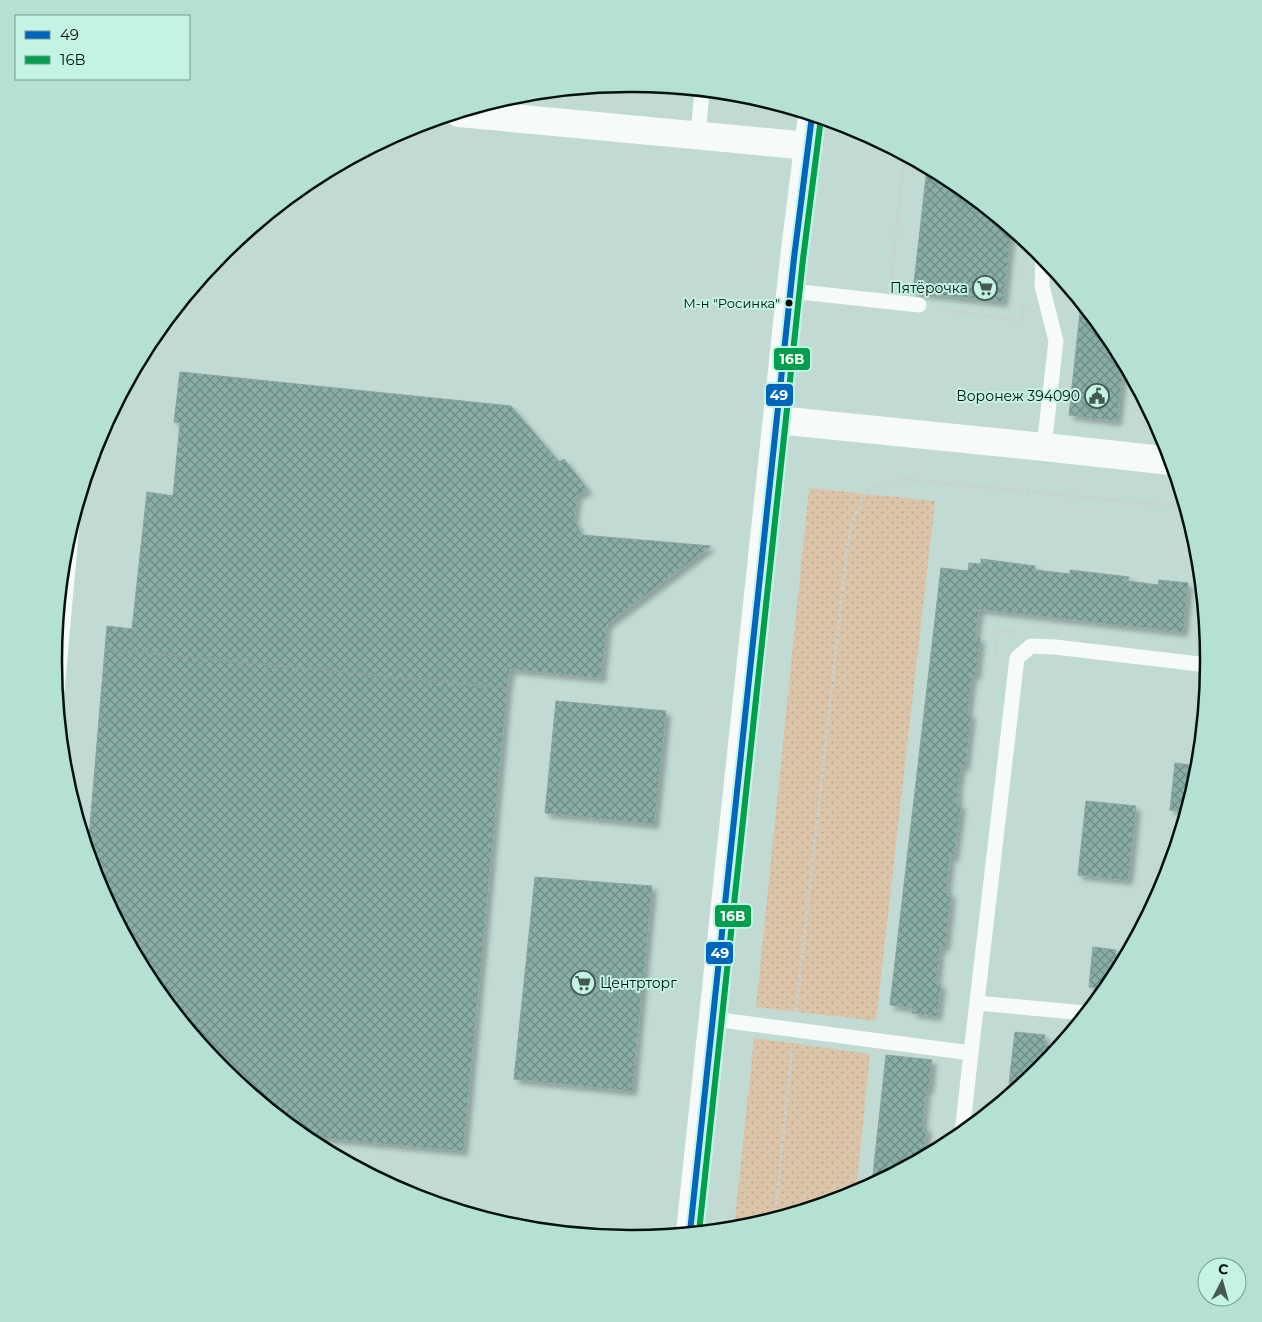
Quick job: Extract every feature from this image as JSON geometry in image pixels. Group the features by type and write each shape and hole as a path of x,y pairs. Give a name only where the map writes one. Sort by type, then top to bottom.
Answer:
{"street":[{"path":"476,115 808,146"},
{"path":"691,1226 791,291 811,122"},
{"path":"777,420 1162,460"}],"lane":[{"path":"698,135 701,97"},
{"path":"1043,269 1042,286 1056,341 1044,447"},
{"path":"791,291 919,305"},
{"path":"963,1122 1017,658 1031,646 1055,647 1200,664"},
{"path":"978,1002 1078,1012"},
{"path":"713,1018 971,1054"}],"path":[{"path":"888,302 903,163"},
{"path":"936,309 1022,321"},
{"path":"776,1211 847,550 852,521 868,489 904,478 1178,507"}],"shaded area":[{"path":"809,488 935,501 876,1021 756,1007"},
{"path":"754,1038 870,1054 857,1182 814,1199 735,1220"}],"building":[{"path":"926,176 974,208 974,213 982,214 1010,238 1003,302 913,292"},
{"path":"974,208 982,214 974,213"},
{"path":"1080,313 1104,345 1122,376 1117,421 1069,415"},
{"path":"180,372 511,406 559,462 564,459 588,490 577,495 574,520 582,535 711,546 607,624 601,678 510,669 507,688 105,649 107,626 132,629 147,492 173,496 180,423 174,422"},
{"path":"981,559 1035,566 1035,570 1070,574 1070,570 1129,577 1128,581 1158,585 1159,580 1188,583 1183,632 979,609 975,637 980,638 976,675 972,675 967,714 971,714 965,766 961,765 958,785 957,804 961,804 954,857 950,857 946,893 951,893 945,947 940,946 936,984 941,984 937,1016 912,1013 913,1008 890,1005 941,568 968,571 969,563 981,564"},
{"path":"105,649 507,688 463,1151 321,1138 256,1088 204,1036 158,977 121,912 106,879 89,832"},
{"path":"556,701 666,711 654,824 545,813"},
{"path":"1175,763 1190,765 1179,811 1170,810"},
{"path":"1086,801 1136,806 1128,880 1078,875"},
{"name":"Центрторг","path":"535,877 652,886 632,1091 514,1079"},
{"path":"1093,947 1116,950 1115,958 1104,977 1096,987 1089,987"},
{"path":"1015,1032 1045,1035 1044,1045 1049,1045 1009,1084"},
{"path":"886,1055 932,1060 929,1089 926,1089 922,1127 927,1127 924,1148 873,1175"}],"transit line":[{"name":"49","path":"691,1226 794,258 811,122"},
{"name":"16В","path":"700,1225 803,259 820,125"}],"place":[{"name":"Пятёрочка","path":"985,288"},
{"name":"М-н \"Росинка\"","path":"789,303"},
{"name":"Воронеж 394090","path":"1097,396"},
{"name":"Центрторг","path":"583,983"}]}
